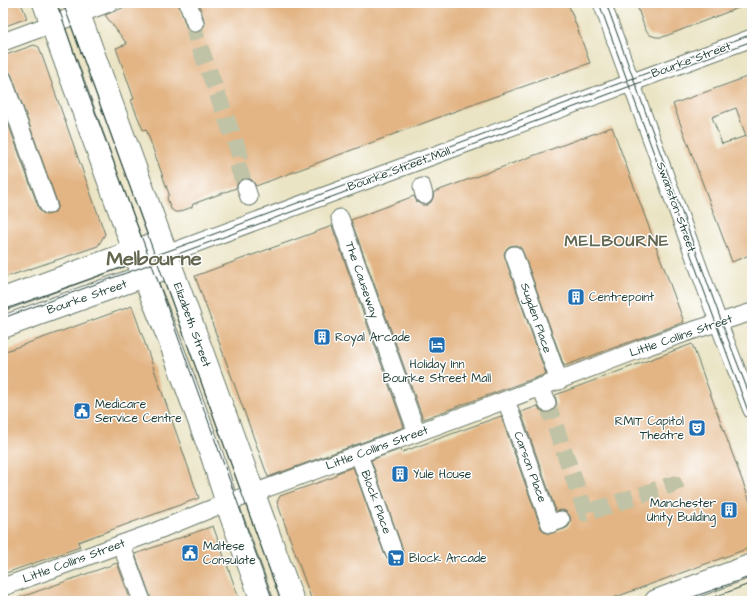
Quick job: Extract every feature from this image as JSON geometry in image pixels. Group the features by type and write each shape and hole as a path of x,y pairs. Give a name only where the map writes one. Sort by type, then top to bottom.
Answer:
{"street":[{"path":"44,3 134,251 212,456 262,601"},
{"path":"3,42 52,24 77,9 109,3"},
{"path":"188,3 195,23"},
{"name":"Swanston Street","path":"602,3 718,322 752,410"},
{"name":"Elizabeth Street","path":"77,9 293,601"},
{"name":"Bourke Street","path":"631,83 752,38"},
{"path":"3,78 48,205"},
{"name":"Bourke Street Mall","path":"167,254 631,83"},
{"name":"The Causeway","path":"340,218 417,433"},
{"path":"3,299 134,251 167,254"},
{"name":"Bourke Street","path":"3,327 144,277 167,254"},
{"name":"Sugden Place","path":"514,255 559,381"},
{"name":"Little Collins Street","path":"3,587 506,400 544,395 559,381 643,348 752,312"},
{"name":"Carson Place","path":"506,400 550,524 561,520"},
{"name":"Block Place","path":"359,455 393,550"},
{"path":"121,544 142,601"},
{"path":"656,601 752,565"}],"building":[{"path":"3,3 21,3 27,18 3,27"},
{"path":"135,3 178,3 189,31 198,33 202,30 205,24 199,3 568,3 590,63 485,100 256,186 252,180 248,178 242,179 238,182 236,188 193,204 192,207 175,212 171,209 167,198 169,194 146,129 143,130 131,100 134,99 116,48 127,44 105,15"},
{"path":"636,3 748,4 663,37 656,37 650,35 645,29"},
{"path":"34,45 39,47 105,234 98,246 3,278 3,109 39,209 46,215 55,212 58,206 12,76 9,71 3,69 3,56"},
{"path":"752,75 752,254 732,262 673,104","holes":["736,108 746,136 722,144 712,117"]},
{"path":"612,127 684,322 564,366 523,252 521,248 516,245 510,246 504,253 505,258 546,374 423,419 351,220 414,196 417,202 422,205 427,205 431,202 434,192"},
{"path":"332,226 404,427 268,477 195,276"},
{"path":"132,306 199,498 78,542 80,547 3,574 3,352"},
{"path":"692,344 752,507 752,547 605,601 312,601 277,502 280,496 334,477 337,473 353,467 384,553 386,557 391,560 397,559 403,552 402,547 371,460 401,449 402,452 501,416 541,528 544,532 549,534 564,529 568,527 571,522 570,516 563,510 556,511 521,412 538,406 540,410 545,413 551,412 557,405 555,395"},
{"path":"213,526 240,601 152,601 135,554"},
{"path":"117,563 131,601 13,601 13,600"}],"tunnel":[{"path":"195,23 195,34 240,155 237,164 246,188"},
{"path":"547,403 586,513 674,484 679,498"}],"tram line":[{"path":"57,3 86,88 155,273 273,601"},
{"path":"63,3 281,601"},
{"path":"599,3 752,422"},
{"path":"606,3 726,334 752,401"},
{"path":"3,310 179,247 752,34"},
{"path":"3,318 752,41"},
{"path":"682,601 752,576"},
{"path":"704,601 752,583"}],"place":[{"name":"Centrepoint","path":"576,297"},
{"name":"Royal Arcade","path":"322,337"},
{"name":"Holiday Inn Bourke Street Mall","path":"437,345"},
{"name":"Medicare Service Centre","path":"82,411"},
{"name":"RMIT Capitol Theatre","path":"697,428"},
{"name":"Yule House","path":"400,474"},
{"name":"Manchester Unity Building","path":"729,510"},
{"name":"Maltese Consulate","path":"190,553"},
{"name":"Block Arcade","path":"396,558"}],"district":[{"name":"MELBOURNE","path":"617,241"},
{"name":"Melbourne","path":"154,259"}]}
